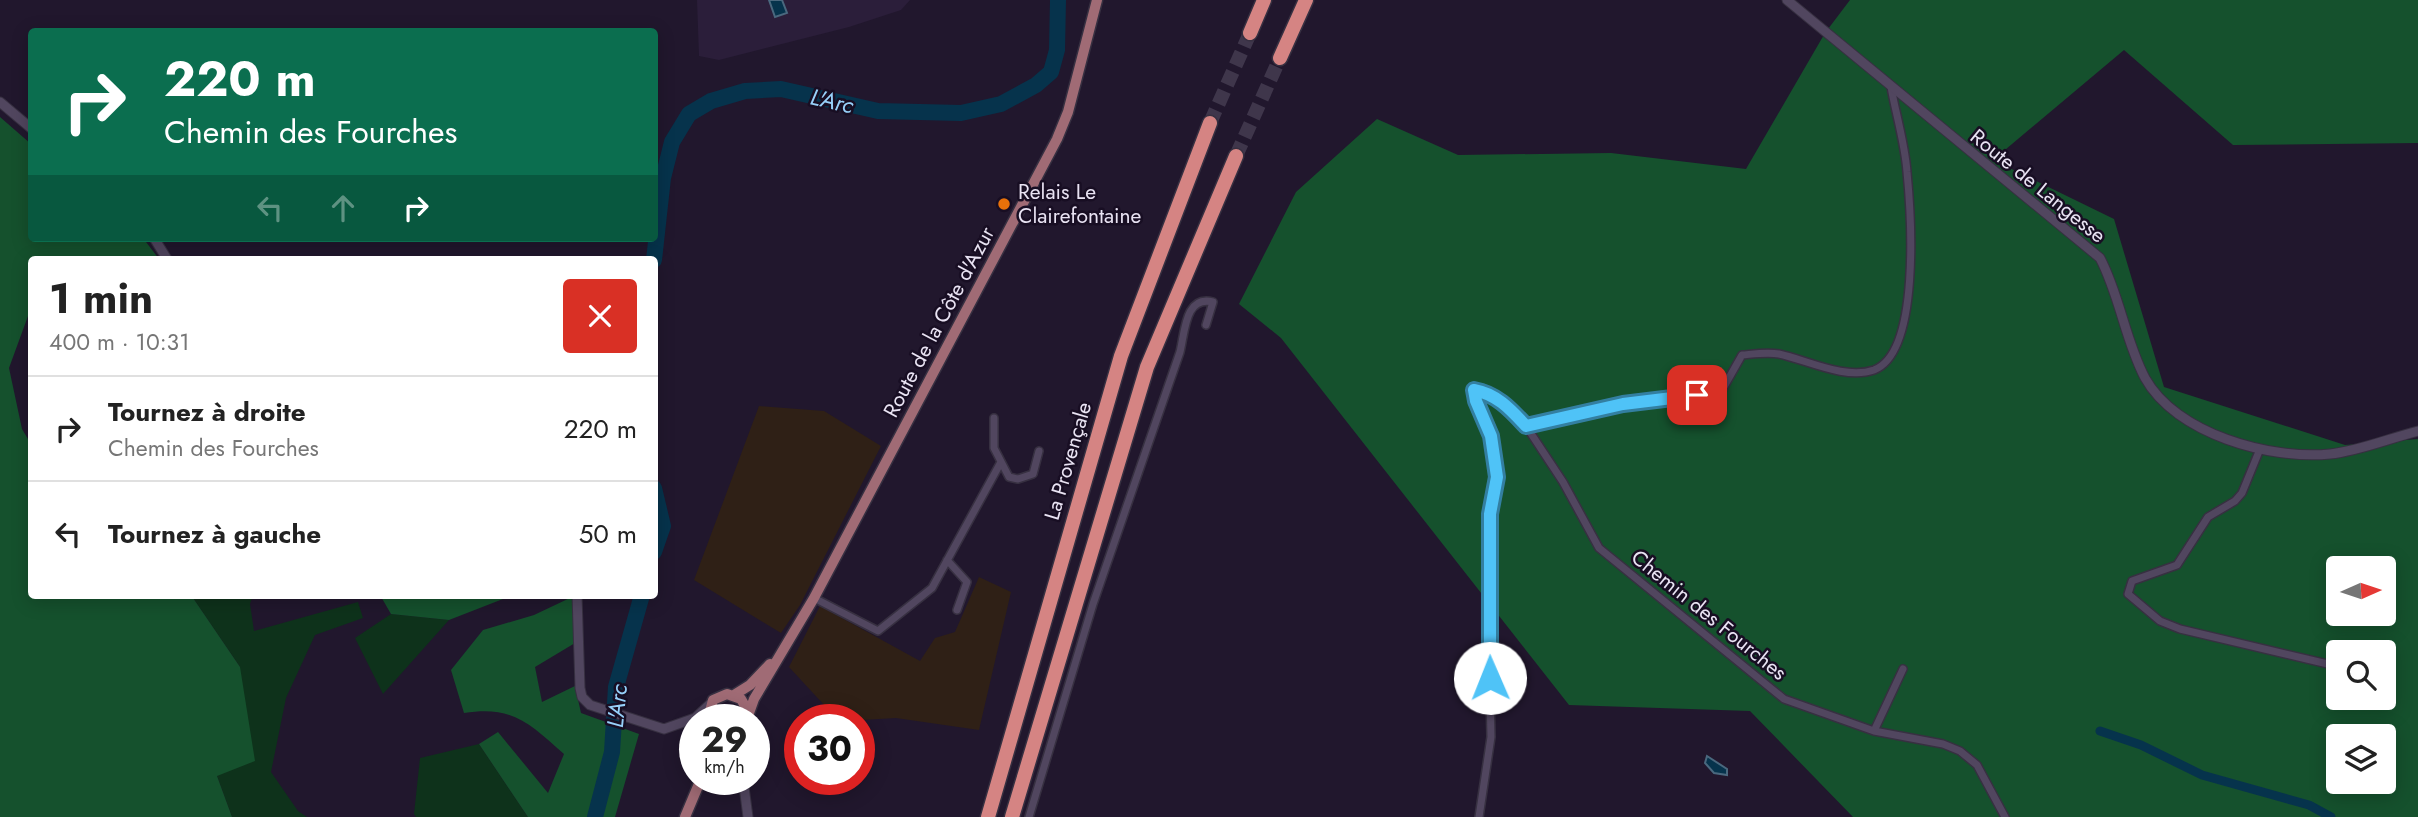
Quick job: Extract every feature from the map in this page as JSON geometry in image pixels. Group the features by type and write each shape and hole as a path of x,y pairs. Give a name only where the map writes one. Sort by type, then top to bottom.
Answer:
{"highway":[{"path":"1250,33 1264,0"},
{"path":"1280,58 1306,0"},
{"name":"La Provençale","path":"988,817 1121,356 1210,123"},
{"path":"1012,817 1147,367 1236,156"}],"main road":[{"name":"Route de la Côte d'Azur","path":"753,704 814,598 1056,139 1068,112 1097,0"},
{"name":"Route de la Côte d'Azur","path":"710,704 722,695 734,695 750,685 784,650"},
{"path":"734,695 745,704"},
{"path":"685,817 694,795"}],"street":[{"name":"Route de Langesse","path":"1787,0 2100,258 2110,277 2129,340 2146,380 2174,412 2213,434 2260,449 2330,454 2418,431"},
{"path":"1526,426 1623,404 1721,392 1742,355 1777,354 1842,371 1873,370 1885,362 1900,340 1910,280 1907,170 1891,87"},
{"path":"0,102 28,126"},
{"path":"1029,817 1093,604 1176,364 1188,316 1198,300 1213,302 1206,325"},
{"name":"Chemin des Fourches","path":"1479,817 1491,737 1488,611 1490,514 1497,477 1491,436 1474,390 1488,392 1509,407 1526,426 1563,482 1599,548 1784,699 1874,731 1942,744 1969,757 1986,778 2005,817"},
{"path":"994,418 994,448 1009,477 1029,477 1034,474 1039,452"},
{"path":"2403,435 2418,438"},
{"path":"2260,449 2242,493 2235,501 2208,517 2177,565 2132,581 2128,594 2160,621 2180,629 2326,664"},
{"path":"814,598 878,631 932,588 1002,463"},
{"path":"947,560 967,582 957,610"},
{"path":"578,599 582,697 595,708 654,728 672,728 679,725"},
{"path":"1874,731 1903,669"},
{"path":"745,795 748,817"}],"shaded area":[{"path":"697,0 910,0 901,10 849,27 719,60 699,56"},
{"path":"759,406 824,411 881,446 800,605 781,633 694,580"},
{"path":"979,577 1011,592 979,730 896,718 875,719 875,704 823,704 789,667 820,606 920,661 935,638 955,632"}],"green space":[{"path":"1850,0 2418,0 2418,143 2233,145 2124,50 1993,160 2114,219 2164,387 2345,445 2418,439 2418,817 1853,817 1750,711 1569,705 1281,338 1239,304 1296,192 1377,119 1458,155 1611,153 1746,169 1825,33"},
{"path":"0,117 28,141 28,242 146,242 157,256 28,256 28,316 9,368 22,429 28,439 28,599 194,599 240,667 255,761 217,776 232,817 0,817"},
{"path":"194,599 252,599 254,631 358,602 363,618 315,635 286,698 271,772 298,811 307,817 232,817 217,776 240,667"},
{"path":"382,599 503,599 449,620 391,614"},
{"path":"572,599 575,643 535,667 542,702 575,686 581,713 639,734 615,817 528,817 479,744 498,732 548,793 564,754 520,719 496,712 464,713 451,670 483,630 534,615"},
{"path":"391,614 449,620 383,694 355,638"},
{"path":"479,744 528,817 416,817 414,814 420,758"}],"water":[{"path":"769,0 782,0 787,13 775,17"},
{"path":"1707,756 1727,769 1727,775 1714,773 1705,763"}],"waterway":[{"name":"L'Arc","path":"658,224 663,178 672,142 689,114 711,101 745,91 781,89 878,111 961,113 1001,104 1036,85 1051,72 1057,50 1058,0"},
{"name":"L'Arc","path":"654,256 656,242"},
{"name":"L'Arc","path":"658,505 663,526 658,540"},
{"name":"L'Arc","path":"595,817 612,752 616,687 641,599"},
{"path":"2100,731 2141,745 2202,775 2309,805 2331,817"}],"tunnel":[{"path":"1210,123 1250,33"},
{"path":"1236,156 1280,58"}],"place":[{"name":"Relais Le Clairefontaine","path":"1004,204"}],"route":[{"path":"1490,678 1490,514 1497,477 1491,436 1474,390 1488,392 1509,407 1526,426 1623,404 1697,395"}]}
